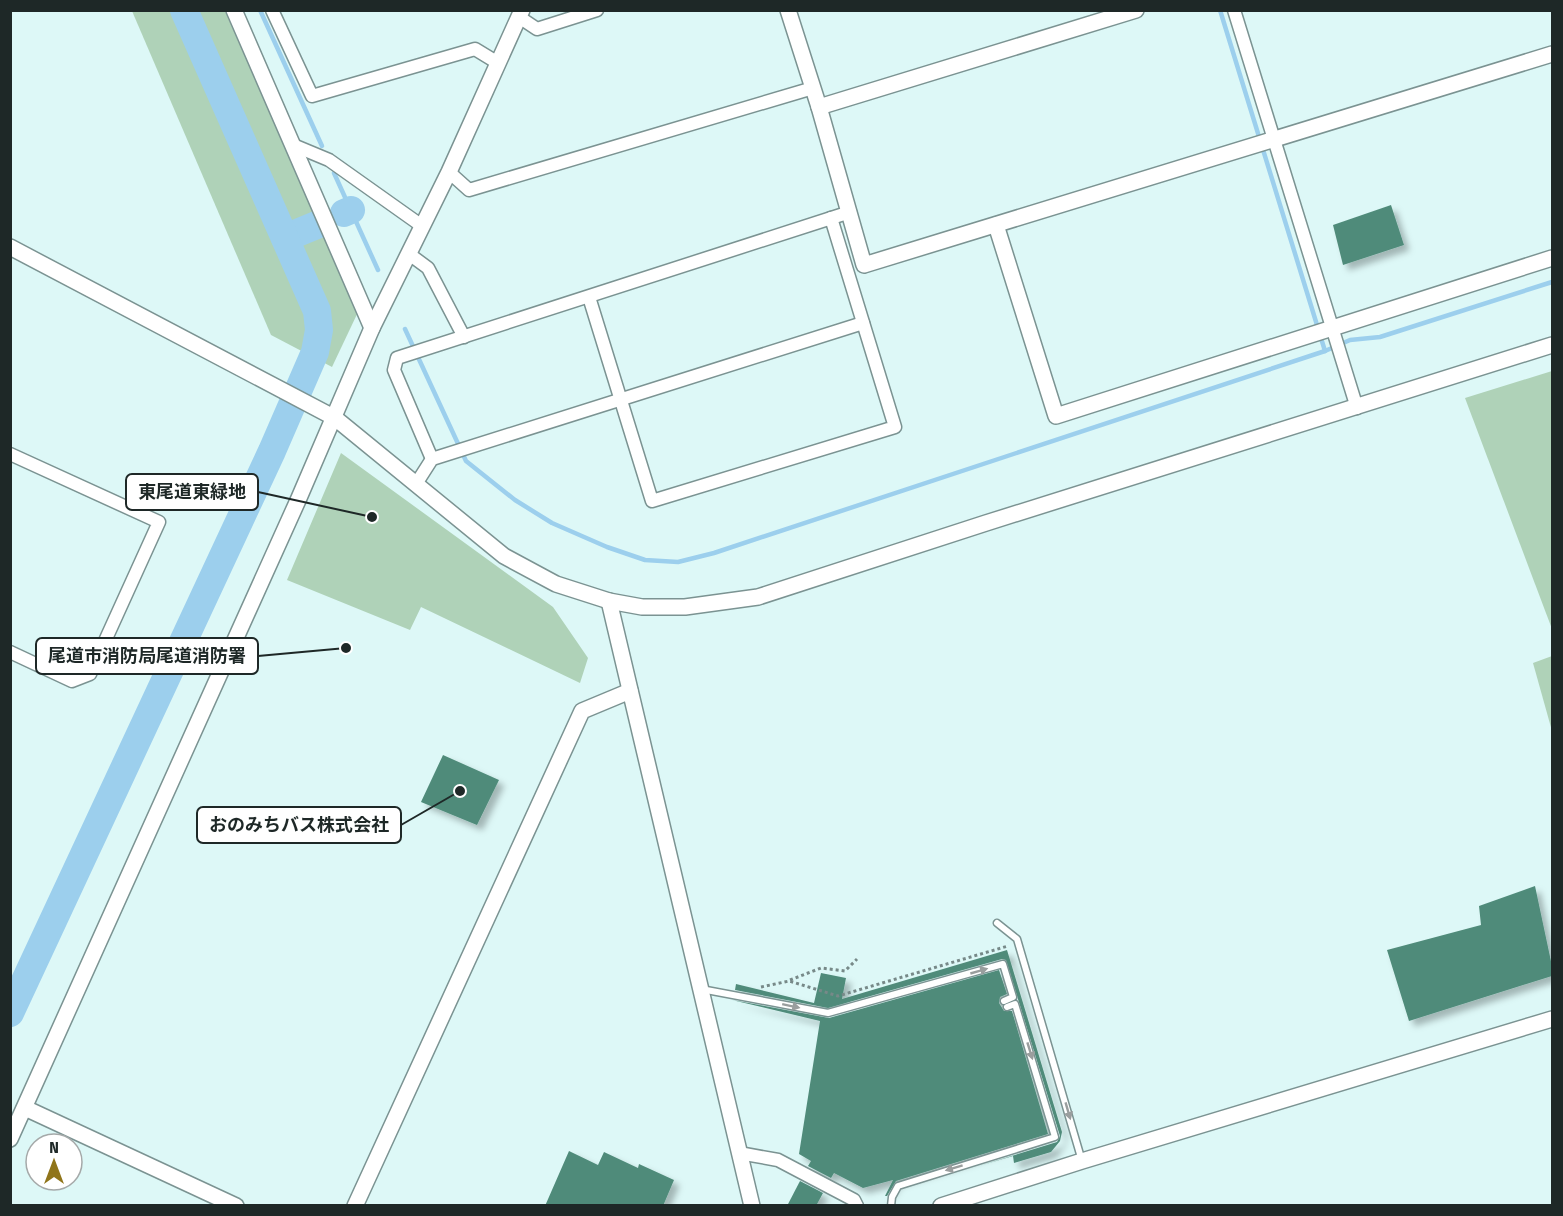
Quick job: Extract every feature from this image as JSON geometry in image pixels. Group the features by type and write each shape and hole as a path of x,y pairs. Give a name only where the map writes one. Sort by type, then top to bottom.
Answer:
{"street":[{"path":"234,10 372,328"},
{"path":"272,10 312,96 475,49 498,63"},
{"path":"10,1139 334,418 372,328 449,172 521,14 537,29 597,10"},
{"path":"788,10 819,107 864,264 1552,54"},
{"path":"819,107 1136,10"},
{"path":"1233,10 1265,143 1327,333 1341,353 1357,408"},
{"path":"449,172 469,190 813,88"},
{"path":"293,145 329,160 422,226"},
{"path":"432,459 394,370 397,358 850,212"},
{"path":"589,297 652,501 884,431 895,427 831,218"},
{"path":"996,225 1056,416 1327,333 1552,258"},
{"path":"10,247 334,418 504,555 556,584 609,601 642,607 685,607 758,597 1552,345"},
{"path":"410,254 428,268 464,337"},
{"path":"416,484 432,459 863,323"},
{"path":"10,454 159,522 90,674 72,681 10,652"},
{"path":"609,601 752,1206"},
{"path":"355,1206 582,711 630,691"},
{"path":"941,1206 1552,1019"},
{"path":"25,1108 236,1206"},
{"path":"739,1153 778,1160 854,1200 857,1206"}],"lane":[{"path":"997,923 1019,943 1082,1161"},
{"path":"701,989 828,1013 1003,964 1014,997 1005,1004 1015,1004 1055,1137 898,1186 892,1197 891,1206"}],"path":[{"path":"789,981 838,996 1019,943"},
{"path":"760,987 789,981 821,968 845,971 857,959"}],"green space":[{"path":"132,11 225,11 359,310 332,367 271,335"},
{"path":"1552,371 1552,629 1465,398"},
{"path":"341,453 553,607 588,658 580,683 421,607 410,630 287,580"},
{"path":"1552,656 1552,731 1533,663"}],"building":[{"path":"1391,205 1404,245 1343,265 1333,225"},
{"path":"443,755 499,780 477,825 421,802"},
{"path":"1535,886 1552,966 1552,976 1409,1021 1387,950 1481,925 1479,906"},
{"path":"1007,950 1062,1132 1060,1141 1051,1152 1014,1163 1013,1156 979,1166 1057,1142 1060,1136 1006,960 1002,959 828,1008 735,990 736,984 814,1003 821,973 846,978 842,999"},
{"path":"999,970 1007,994 1000,997 999,1003 1004,1011 1012,1011 1048,1134 896,1181 887,1196 885,1196 893,1180 863,1188 834,1173 831,1178 808,1166 811,1161 799,1154 820,1021 732,1000 829,1018"},
{"path":"569,1151 598,1165 604,1152 638,1168 639,1164 674,1180 663,1206 545,1206"},
{"path":"800,1181 823,1193 816,1206 787,1206"}],"waterway":[{"path":"10,1013 272,451 315,352 319,330 317,311 184,10"},
{"path":"260,10 322,146"},
{"path":"1220,10 1325,351"},
{"path":"334,173 378,270"},
{"path":"344,213 351,210"},
{"path":"285,238 319,224"},
{"path":"405,329 466,461 515,500 552,523 607,547 645,560 678,562 714,553 1325,351 1350,340 1380,337 1552,282"}],"place":[{"name":"東尾道東緑地","path":"372,517"},
{"name":"尾道市消防局尾道消防署","path":"346,648"},
{"name":"おのみちバス株式会社","path":"460,791"}]}
